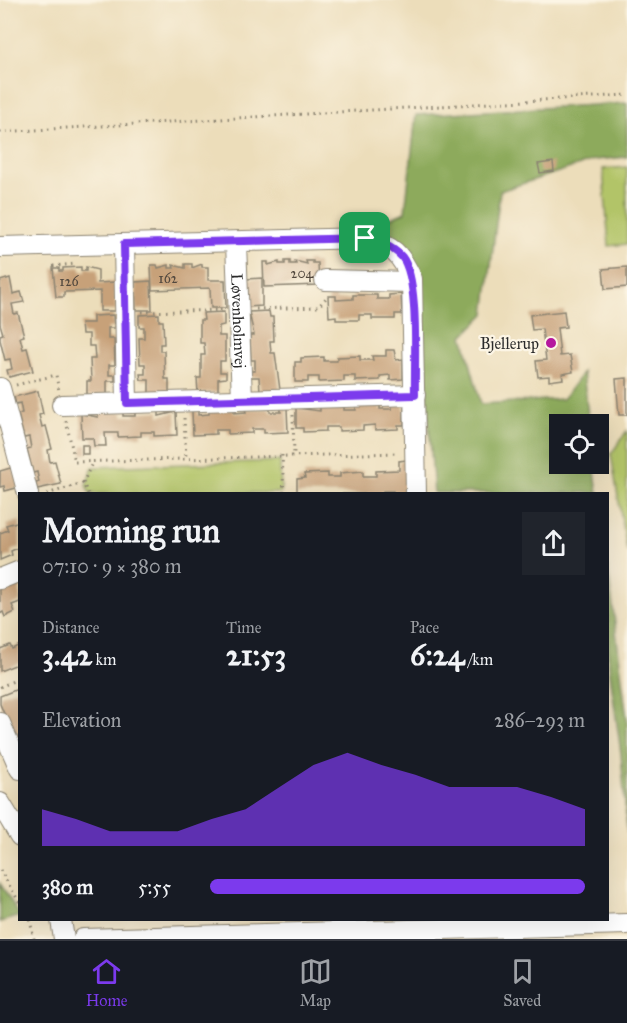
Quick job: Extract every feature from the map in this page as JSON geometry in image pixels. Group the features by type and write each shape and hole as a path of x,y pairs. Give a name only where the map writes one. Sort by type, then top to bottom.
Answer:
{"street":[{"path":"0,247 236,243 365,238 386,244 402,258 412,282 416,492"},
{"name":"Løvenholmvej","path":"236,243 242,399"},
{"path":"124,244 127,403"},
{"path":"326,280 412,282"},
{"path":"0,388 7,447 27,492"},
{"path":"62,405 415,395"},
{"path":"0,579 18,572"},
{"path":"0,723 18,764"},
{"path":"0,803 18,833"},
{"path":"61,921 64,939"},
{"path":"83,939 143,939 458,925 627,924"}],"path":[{"path":"0,132 627,95"},
{"path":"53,266 83,263"},
{"path":"125,312 318,307 326,298 326,280"},
{"path":"0,388 56,375 75,462 416,453"},
{"path":"293,398 294,455"},
{"path":"182,401 186,458"},
{"path":"282,455 284,492"},
{"path":"54,492 83,483 93,461"},
{"path":"83,483 87,492"},
{"path":"0,687 18,679"},
{"path":"0,870 18,900"},
{"path":"30,921 34,939"}],"green space":[{"path":"627,103 627,157 595,160 500,191 485,314 463,336 481,404 563,399 583,372 588,414 549,414 549,474 595,474 598,492 434,492 418,275 364,230 405,212 416,115"},
{"path":"627,167 627,244 609,246 603,169"},
{"path":"627,431 627,552 611,454"},
{"path":"280,461 281,492 89,492 86,485 93,467"},
{"path":"609,575 627,720 627,833 621,754 609,666"},
{"path":"0,883 18,913 18,917 0,922"}],"building":[{"path":"553,162 554,171 540,173 538,164"},
{"path":"285,261 290,261 290,264 296,264 295,261 307,264 306,261 318,263 319,285 264,287 263,262 268,262 268,265 279,262 279,264 285,264"},
{"path":"185,264 192,264 192,268 202,264 202,267 208,267 208,280 225,280 226,308 211,308 210,288 152,290 151,265 157,265 158,268 169,265 169,268 174,268 173,265 185,268"},
{"path":"81,267 81,271 86,271 86,267 98,270 98,283 115,282 116,311 100,311 100,291 64,292 64,297 56,297 53,268 63,271 63,268"},
{"path":"627,267 627,287 605,289 603,269"},
{"path":"10,278 13,294 21,292 24,302 12,304 14,314 18,313 24,336 20,337 23,349 27,348 33,371 9,377 7,370 12,369 10,359 5,360 0,340 0,335 3,334 0,324 0,281"},
{"path":"262,278 262,306 246,307 246,279"},
{"path":"151,281 152,310 136,310 135,282"},
{"path":"401,294 402,314 395,314 395,319 372,319 372,315 359,315 359,320 336,320 336,316 329,317 328,296 336,296 336,300 353,299 353,295 377,295 377,299 389,299 389,295"},
{"path":"269,311 270,317 273,317 274,341 270,341 271,353 275,353 280,390 260,391 259,377 251,377 251,371 255,371 255,360 251,360 250,335 254,335 249,312"},
{"name":"Bjellerup","path":"564,311 566,327 557,328 560,356 570,355 573,372 562,374 563,379 549,381 549,376 538,377 536,361 546,360 542,329 532,330 530,315"},
{"path":"224,312 224,325 219,326 219,336 225,336 225,361 220,361 220,372 226,372 226,378 218,379 218,392 198,393 197,378 201,378 201,355 205,355 204,343 200,343 200,320 204,320 203,313"},
{"path":"159,314 159,321 163,321 164,344 160,344 160,351 164,351 165,379 169,379 169,394 149,394 149,380 141,380 140,374 145,374 145,364 140,364 139,338 144,338 144,327 139,327 139,315"},
{"path":"113,315 114,328 108,328 108,339 114,339 115,365 109,365 109,375 115,375 115,381 107,381 107,395 87,396 87,381 91,381 90,359 95,359 94,346 89,346 89,334 82,334 81,323 93,323 93,316"},
{"path":"386,350 394,350 396,360 403,359 403,379 390,380 390,375 380,376 380,380 355,381 355,376 344,376 344,381 319,382 319,377 308,377 308,382 295,382 295,362 301,362 301,358 324,357 324,361 337,361 337,357 360,356 360,360 373,360 372,356 386,356"},
{"path":"627,378 627,415 619,415 616,379"},
{"path":"38,391 43,414 39,415 42,427 46,426 52,449 48,450 50,462 55,461 61,484 37,489 36,483 39,482 37,472 33,473 27,449 31,448 29,437 24,438 18,414 22,413 20,403 16,404 14,397"},
{"path":"380,405 380,409 392,409 392,405 404,405 404,425 398,425 398,429 375,430 375,425 363,426 363,430 339,431 339,427 326,427 326,431 303,432 303,428 296,428 296,408 320,411 320,407 344,407 344,410 356,410 356,406"},
{"path":"281,408 287,408 288,432 264,433 264,429 252,429 252,433 228,434 228,430 216,430 216,434 193,435 192,411 198,410 198,415 209,414 209,410 234,409 234,413 246,412 245,409 270,409 270,412 281,412"},
{"path":"159,411 159,416 176,412 177,435 154,436 154,432 141,432 141,436 118,437 118,433 105,433 106,446 94,446 93,438 82,438 81,414 98,417 98,413 123,412 123,416 135,416 135,412"},
{"path":"82,445 88,445 88,454 82,454"},
{"path":"406,460 407,492 297,492 297,479 305,478 304,474 328,473 328,477 340,477 340,473 363,471 363,476 376,476 376,471 399,470 399,461"},
{"path":"14,467 20,487 5,491 4,486 0,487 0,471"},
{"path":"18,522 18,548 11,551 12,555 0,560 0,533 8,530 6,525"},
{"path":"18,580 18,603 12,605 15,612 5,617 3,612 0,614 0,587"},
{"path":"10,645 12,649 18,646 18,664 0,671 0,649"},
{"path":"18,689 18,746 0,704 0,696"}],"place":[{"name":"Bjellerup","path":"551,343"}],"route":[{"path":"365,238 386,244 402,258 412,279 415,395 127,403 124,244 365,238"}]}
